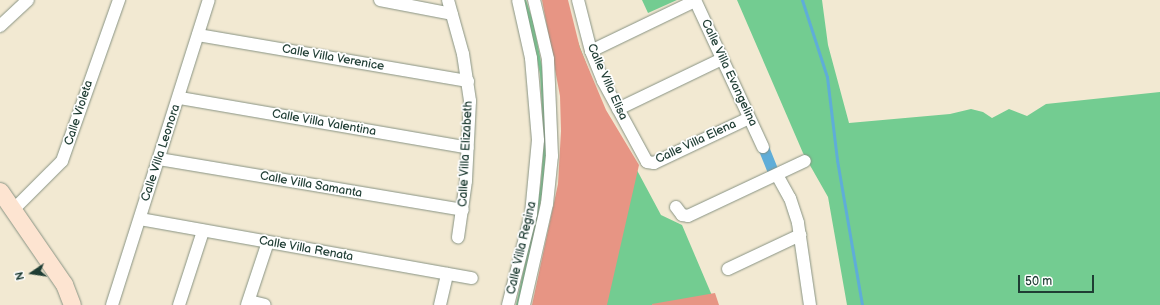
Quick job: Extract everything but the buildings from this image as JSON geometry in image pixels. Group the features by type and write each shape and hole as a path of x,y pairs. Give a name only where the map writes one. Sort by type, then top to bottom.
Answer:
{"street":[{"path":"0,26 28,0"},
{"name":"Calle Violeta","path":"13,210 62,161 118,0"},
{"name":"Calle Villa Leonora","path":"112,305 180,98 210,0"},
{"path":"380,0 452,14"},
{"name":"Calle Villa Elizabeth","path":"448,0 468,81 468,148 463,210 458,237"},
{"name":"Calle Villa Regina","path":"508,305 531,214 538,140 531,58 518,0"},
{"name":"Calle Villa Regina","path":"524,305 547,204 552,156 548,59 534,0"},
{"name":"Calle Villa Elisa","path":"578,0 591,51 644,160"},
{"path":"591,51 695,0"},
{"name":"Calle Villa Evangelina","path":"695,0 762,147"},
{"name":"Calle Villa Verenice","path":"198,36 468,81"},
{"path":"618,109 722,59"},
{"name":"Calle Villa Valentina","path":"180,98 468,148"},
{"name":"Calle Villa Elena","path":"644,160 654,163 749,118"},
{"name":"Calle Villa Samanta","path":"159,159 463,210"},
{"path":"676,207 682,215 688,216 805,161"},
{"path":"777,175 790,198 800,236 807,304"},
{"path":"0,191 64,284 72,305"},
{"name":"Calle Villa Renata","path":"140,219 472,278"},
{"path":"179,305 203,231"},
{"path":"727,269 800,236"},
{"path":"266,305 248,303 268,242"},
{"path":"440,305 447,274"}],"green space":[{"path":"524,0 526,0 533,21 543,72 547,136 543,189 527,271 518,305 516,305 535,219 541,182 544,140 540,74"},
{"path":"642,0 677,0 648,13"},
{"path":"737,0 822,0 828,45 849,123 950,114 971,109 983,112 992,118 1009,109 1027,116 1046,104 1160,92 1160,305 847,305 828,197 803,153"},
{"path":"572,26 601,103 661,215 682,225 716,305 534,305 559,197"}],"waterway":[{"path":"802,0 827,77 837,160 862,305"},
{"path":"763,147 775,176"}]}
